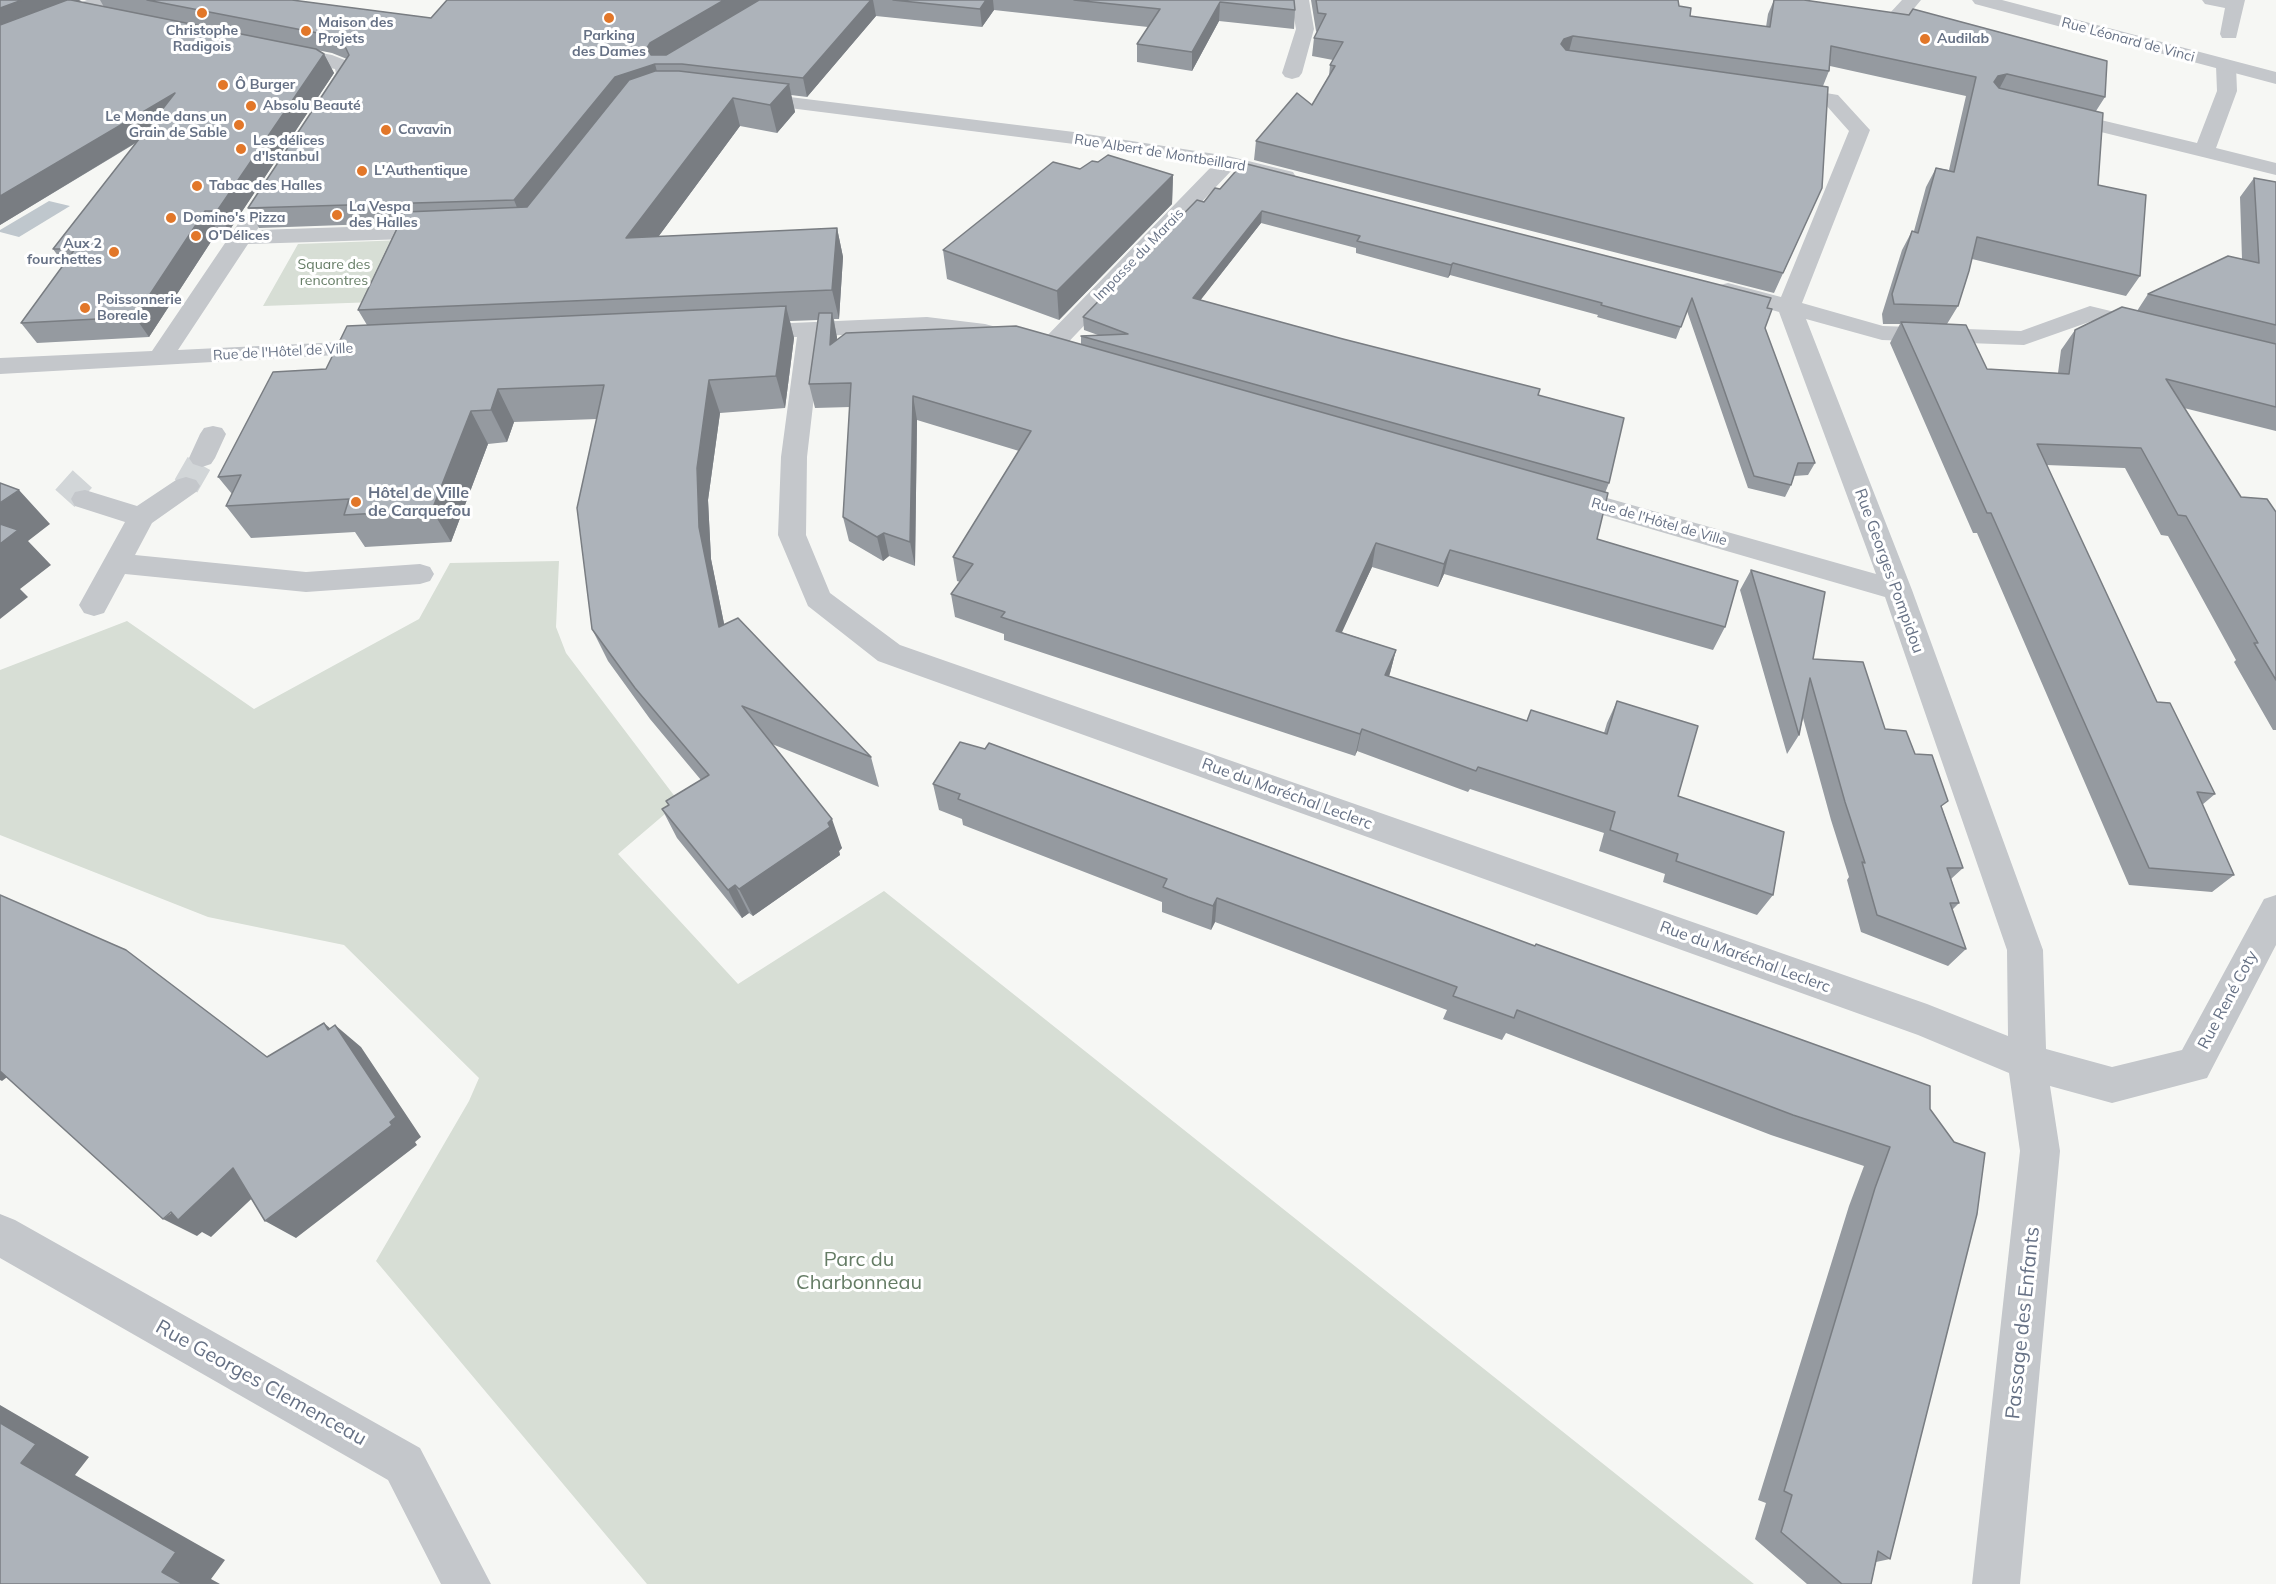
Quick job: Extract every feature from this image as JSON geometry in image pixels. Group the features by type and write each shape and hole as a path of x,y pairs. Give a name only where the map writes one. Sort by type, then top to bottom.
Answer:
{"street":[{"path":"0,41 103,0"},
{"path":"1292,73 1305,29 1300,0"},
{"path":"1912,0 1898,14 1956,30"},
{"name":"Rue Léonard de Vinci","path":"1981,0 2276,78"},
{"path":"2211,0 2235,3 2229,34"},
{"path":"78,10 112,17"},
{"path":"261,47 332,61 343,66 346,73 318,118"},
{"path":"2205,150 2227,91 2226,66"},
{"path":"1762,89 1831,99 1860,130 1789,306"},
{"name":"Rue Albert de Montbeillard","path":"734,97 1074,138 1228,162 1309,183"},
{"path":"2042,112 2276,168"},
{"name":"Impasse du Marais","path":"810,330 927,324 984,331 1061,351 1228,162"},
{"path":"160,358 262,204"},
{"path":"241,237 458,231"},
{"path":"1709,286 1882,333 2024,338 2090,313 2172,333"},
{"name":"Rue Georges Pompidou","path":"1789,306 1897,590 2025,950 2027,1062"},
{"path":"726,333 810,330"},
{"name":"Rue du Maréchal Leclerc","path":"810,330 794,457 792,535 818,599 890,653 1927,1021 2027,1062"},
{"name":"Rue de l'Hôtel de Ville","path":"0,366 399,346"},
{"path":"202,458 213,434"},
{"path":"94,605 141,517 186,486"},
{"name":"Rue de l'Hôtel de Ville","path":"1542,489 1897,590"},
{"path":"85,499 141,517"},
{"path":"117,563 306,582 420,574"},
{"name":"Rue René Coty","path":"2027,1062 2112,1085 2194,1065 2276,910"},
{"name":"Passage des Enfants","path":"1996,1584 2040,1151 2027,1062"},
{"name":"Rue Georges Clemenceau","path":"0,1235 404,1464 467,1584"}],"green space":[{"name":"Square des rencontres","path":"404,240 376,302 263,306 298,244"},
{"name":"Parc du Charbonneau","path":"559,561 556,627 566,653 679,802 618,854 738,984 884,891 1754,1584 647,1584 376,1261 469,1101 479,1078 344,945 208,917 0,835 0,670 127,621 254,709 419,619 450,563"}],"shaded area":[{"path":"49,201 70,206 19,237 0,232 0,230"}],"building":[{"path":"0,0 22,0 0,8"},
{"path":"67,0 316,49 324,54 217,211 205,211 135,317 21,323 75,249 53,249 175,93 0,196 0,25"},
{"path":"147,0 292,0 431,18 447,0 724,0 650,43 647,48 651,55 666,55 759,0 871,0 803,78 682,64 655,64 615,77 514,200 248,208 349,55 343,42 323,34"},
{"path":"893,0 986,0 980,9"},
{"path":"1074,0 1294,0 1295,10 1220,2 1192,52 1137,44 1160,9"},
{"path":"1316,0 1678,0 1679,6 1691,8 1690,16 1770,27 1774,0 1804,0 1909,15 1913,9 2107,61 2105,97 2007,74 1998,76 1994,82 1999,88 2103,113 2098,185 2146,195 2140,276 1977,237 1958,306 1894,304 1892,294 1912,231 1918,233 1936,168 1954,172 1976,77 1831,46 1829,71 1573,36 1564,39 1561,44 1566,50 1828,87 1822,188 1783,273 1256,141 1297,93 1312,105 1335,66 1330,65 1343,42 1314,38 1326,14 1318,13"},
{"path":"655,71 679,71 789,84 770,105 733,98 626,238 837,228 832,290 358,310 405,212 527,207 629,80"},
{"path":"1108,155 1173,175 1057,291 943,250 1053,162 1080,169"},
{"path":"1243,163 1771,298 1767,308 1772,309 1765,328 1815,463 1798,463 1791,485 1754,476 1692,298 1681,327 1453,263 1451,265 1357,241 1360,236 1262,211 1193,298 1540,389 1538,395 1624,418 1609,483 1081,336 1128,334 1083,317 1197,200 1204,202 1215,188 1220,189"},
{"path":"2254,178 2276,182 2276,325 2148,294 2228,256 2259,263"},
{"path":"786,306 776,376 709,380 697,468 699,527 719,627 738,618 871,757 742,706 832,819 828,823 830,827 739,889 735,885 728,890 662,809 669,805 666,801 709,775 635,688 592,629 577,508 604,385 498,389 491,410 471,411 432,510 344,515 349,499 226,506 241,475 218,477 273,372 326,369 347,326"},
{"path":"2122,307 2276,344 2276,407 2166,379 2241,497 2267,499 2276,512 2276,680 2254,643 2258,643 2186,516 2178,515 2141,448 2037,444 2157,702 2170,703 2215,794 2197,792 2234,875 2149,868 1991,513 1987,513 1901,322 1966,325 1987,369 2069,374 2075,330"},
{"path":"819,313 832,313 830,345 846,333 1016,326 1608,493 1597,539 1738,581 1725,627 1450,550 1444,564 1376,543 1336,631 1396,650 1385,675 1527,721 1531,710 1607,734 1617,701 1698,726 1678,796 1784,832 1773,895 1676,861 1678,854 1610,830 1615,812 1478,767 1476,771 1362,729 1360,734 1001,617 1005,612 951,594 973,564 953,557 1031,431 913,396 910,542 884,533 877,537 843,517 851,383 809,384"},
{"path":"0,483 19,490 0,503"},
{"path":"0,524 18,530 0,544"},
{"path":"1751,570 1825,592 1813,659 1863,662 1885,729 1906,731 1915,754 1932,755 1948,801 1941,806 1963,868 1947,868 1959,903 1950,903 1966,949 1877,915 1862,862 1865,863 1810,678 1799,735"},
{"path":"960,742 985,749 989,743 1535,946 1536,944 1930,1086 1930,1109 1954,1142 1985,1153 1977,1214 1890,1559 1878,1551 1871,1584 1842,1584 1781,1532 1792,1495 1784,1491 1875,1188 1890,1147 1793,1115 1517,1010 1514,1018 1453,996 1457,987 1217,898 1213,906 1188,897 1163,887 1167,879 958,799 960,794 933,784"},
{"path":"0,895 126,950 267,1057 324,1023 328,1030 335,1025 396,1117 390,1122 392,1125 265,1221 233,1168 178,1220 171,1212 163,1219 0,1071"},
{"path":"0,1423 36,1444 21,1463 176,1552 162,1572 183,1584 0,1584"}],"tunnel":[{"path":"186,486 202,458"},
{"path":"64,480 85,499"}],"place":[{"name":"Christophe Radigois","path":"202,13"},
{"name":"Parking des Dames","path":"609,18"},
{"name":"Maison des Projets","path":"306,31"},
{"name":"Audilab","path":"1925,39"},
{"name":"Ô Burger","path":"223,85"},
{"name":"Absolu Beauté","path":"251,106"},
{"name":"Le Monde dans un Grain de Sable","path":"239,125"},
{"name":"Cavavin","path":"386,130"},
{"name":"Les délices d'Istanbul","path":"241,149"},
{"name":"L'Authentique","path":"362,171"},
{"name":"Tabac des Halles","path":"197,186"},
{"name":"La Vespa des Halles","path":"337,215"},
{"name":"Domino's Pizza","path":"171,218"},
{"name":"O'Délices","path":"196,236"},
{"name":"Aux 2 fourchettes","path":"114,252"},
{"name":"Poissonnerie Boreale","path":"85,308"},
{"name":"Hôtel de Ville de Carquefou","path":"356,502"}]}
